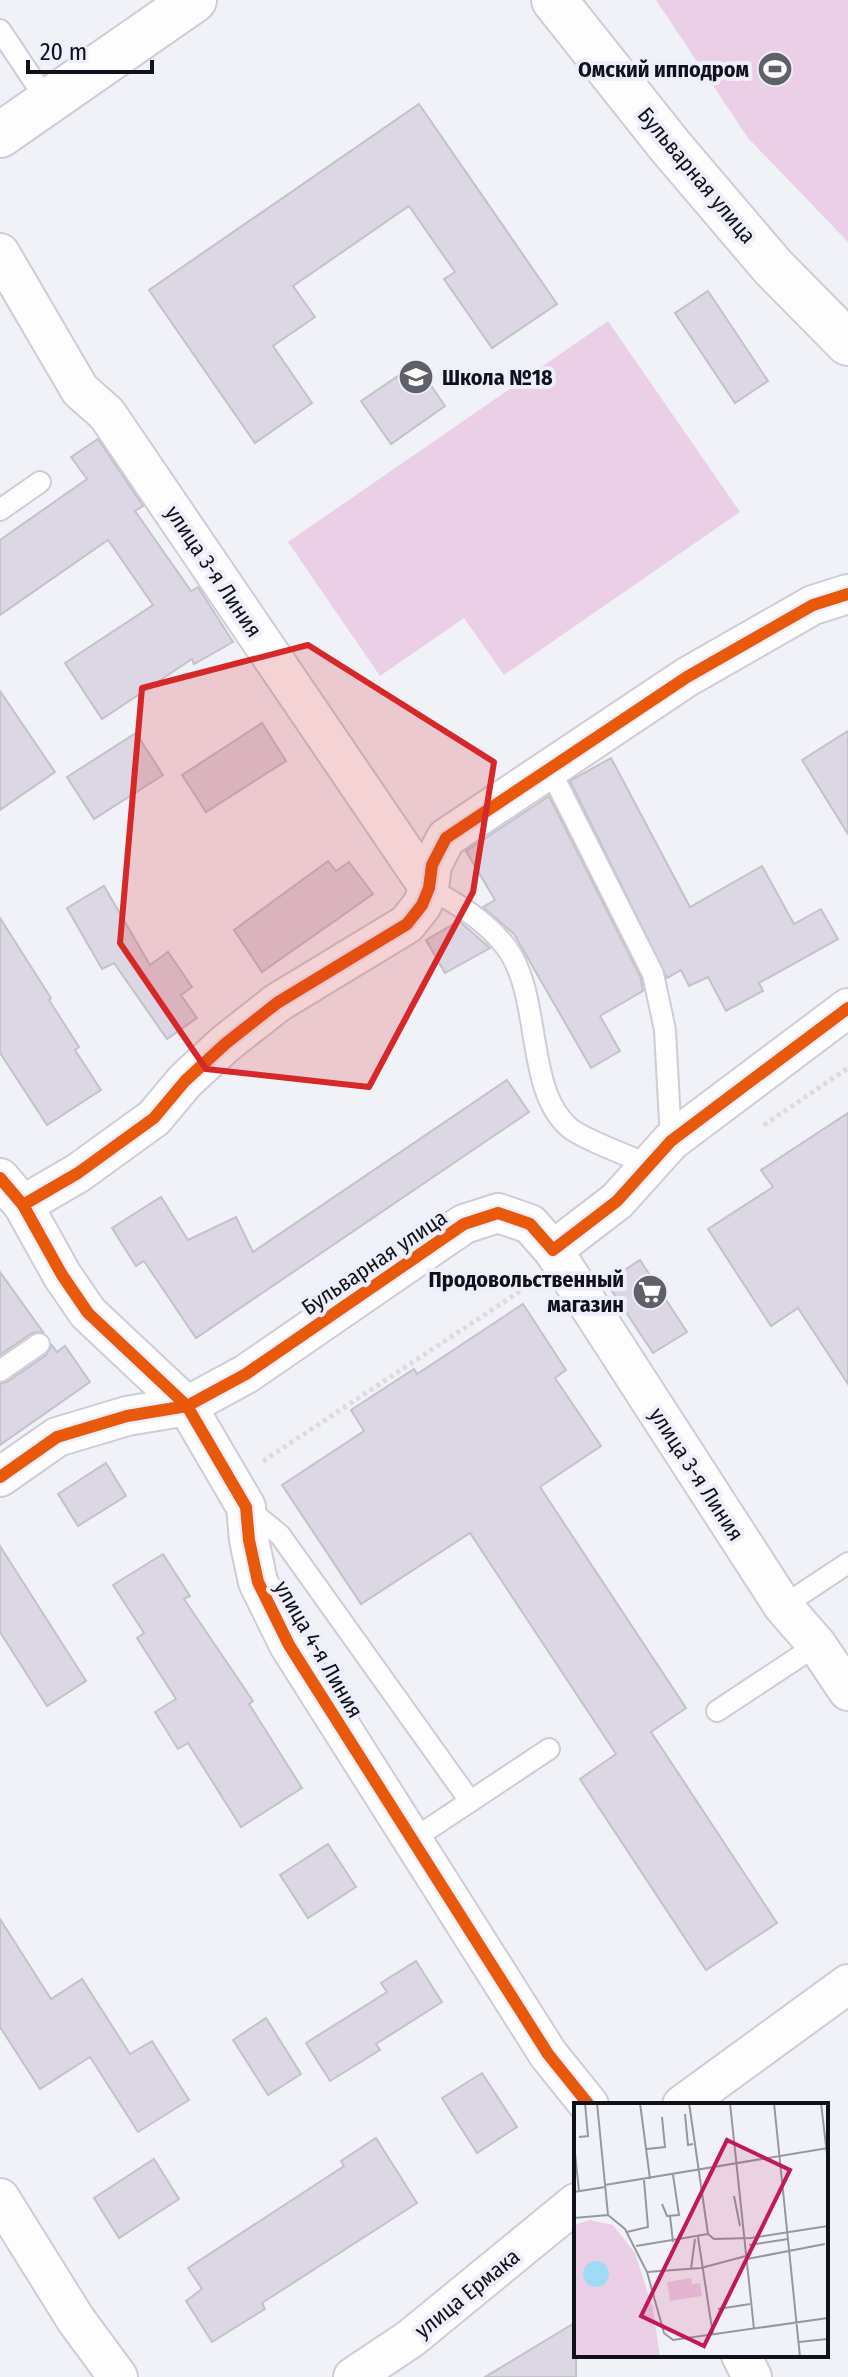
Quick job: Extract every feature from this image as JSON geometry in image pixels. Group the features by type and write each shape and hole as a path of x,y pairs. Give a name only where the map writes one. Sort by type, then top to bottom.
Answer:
{"main road":[{"path":"0,135 194,0"},
{"name":"Бульварная улица","path":"554,0 670,146 773,267 848,343"}],"street":[{"name":"улица 3-я Линия","path":"0,253 80,390 107,414 429,888"},
{"path":"12,1192 78,1173 154,1118 185,1081 277,1003 407,924 422,905 429,888 432,865 446,838 687,677 813,605 848,594"},
{"path":"553,1250 617,1201 660,1153 848,1008"},
{"name":"улица 4-я Линия","path":"12,1192 88,1313 187,1406 246,1507 258,1582 283,1633 548,2054 587,2103"},
{"name":"Бульварная улица","path":"0,1477 57,1437 127,1416 187,1406 246,1374 464,1224 498,1213 530,1224 553,1250"},
{"name":"улица 3-я Линия","path":"553,1250 783,1606 817,1645 848,1691"},
{"path":"685,2103 848,1984"},
{"path":"0,2198 76,2320 118,2377"},
{"name":"улица Ермака","path":"353,2377 410,2339 574,2205"},
{"path":"742,2357 752,2377"}],"lane":[{"path":"0,30 48,102"},
{"path":"0,510 40,482"},
{"path":"429,888 476,915 508,949 525,987 551,1107 572,1130 660,1153 665,1030 653,974 550,770"},
{"path":"0,1371 39,1344"},
{"path":"246,1507 280,1535 470,1801"},
{"path":"783,1606 848,1563"},
{"path":"717,1711 817,1645"},
{"path":"412,1840 549,1749"}],"highlighted area":[{"path":"308,645 494,762 473,892 369,1087 206,1069 120,943 142,688"}],"shaded area":[{"name":"Омский ипподром","path":"656,0 848,0 848,242 748,138"},
{"path":"608,321 740,512 504,675 464,618 380,676 288,542"}],"building":[{"path":"419,104 557,304 492,348 444,279 455,272 409,206 293,286 315,317 273,346 312,403 255,443 149,290"},
{"path":"708,291 768,381 735,403 675,313"},
{"path":"416,364 445,406 391,444 361,401"},
{"path":"98,439 143,506 135,511 191,591 198,587 233,642 194,664 192,659 102,719 65,663 153,605 108,540 0,615 0,540 87,479 71,457"},
{"path":"0,691 55,772 0,810"},
{"path":"262,723 286,761 206,812 182,775"},
{"path":"848,731 848,834 802,760"},
{"path":"136,733 163,775 94,819 67,777"},
{"path":"611,758 690,907 762,866 794,924 821,909 838,939 759,983 763,991 726,1011 708,977 689,986 681,970 667,978 570,781"},
{"path":"549,796 641,978 643,991 600,1016 620,1051 591,1068 514,934 483,907 495,900 466,851"},
{"path":"328,861 336,871 349,862 373,894 262,972 234,930"},
{"path":"104,886 150,965 168,952 192,987 181,995 197,1018 167,1039 114,963 102,969 67,908"},
{"path":"0,918 51,998 49,1000 79,1047 75,1050 101,1090 47,1125 0,1053"},
{"path":"459,921 490,948 445,973 426,940"},
{"path":"507,1080 529,1112 196,1338 144,1261 136,1266 112,1228 161,1197 188,1240 236,1217 253,1252"},
{"path":"848,1113 848,1384 798,1308 771,1326 708,1229 773,1187 761,1170"},
{"path":"640,1260 687,1332 653,1353 606,1282"},
{"path":"0,1272 43,1332 32,1333 0,1355"},
{"path":"523,1304 566,1370 555,1378 601,1446 540,1487 686,1708 651,1732 777,1923 706,1970 580,1779 616,1754 470,1533 361,1604 282,1485 364,1431 351,1410 414,1369 417,1374"},
{"path":"52,1345 57,1352 65,1346 90,1382 0,1445 0,1384 46,1355"},
{"path":"106,1463 126,1496 78,1526 58,1494"},
{"path":"0,1546 86,1681 47,1706 0,1632"},
{"path":"163,1554 190,1596 184,1599 253,1701 249,1704 302,1788 241,1827 188,1743 178,1749 155,1712 176,1699 137,1638 144,1633 113,1585"},
{"path":"328,1844 356,1887 308,1918 280,1875"},
{"path":"0,1919 51,1999 82,1979 130,2054 152,2041 189,2100 138,2132 90,2057 40,2089 0,2027"},
{"path":"416,1961 442,2002 376,2044 380,2050 330,2081 306,2043 387,1992 381,1983"},
{"path":"266,2018 301,2074 268,2095 233,2040"},
{"path":"482,2073 517,2127 477,2153 442,2098"},
{"path":"376,2138 417,2203 262,2303 265,2309 212,2342 186,2301 202,2289 188,2268 344,2166 341,2161"},
{"path":"154,2159 179,2199 119,2238 94,2198"},
{"path":"574,2323 576,2377 485,2377"}],"cycle path":[{"path":"23,1205 78,1173 154,1118 185,1081 277,1003 407,924 422,905 429,888 432,865 446,838 687,677 813,605 848,594"},
{"path":"0,1477 57,1437 127,1416 187,1406 246,1374 464,1224 498,1213 530,1224 553,1250 617,1201 671,1141 848,1008"},
{"path":"0,1178 23,1205 62,1275 88,1313 187,1406 246,1507 258,1582 289,1645 548,2054 587,2103"}],"place":[{"name":"Омский ипподром","path":"775,69"},
{"name":"Школа №18","path":"416,377"},
{"name":"Продовольственный магазин","path":"650,1292"}]}
